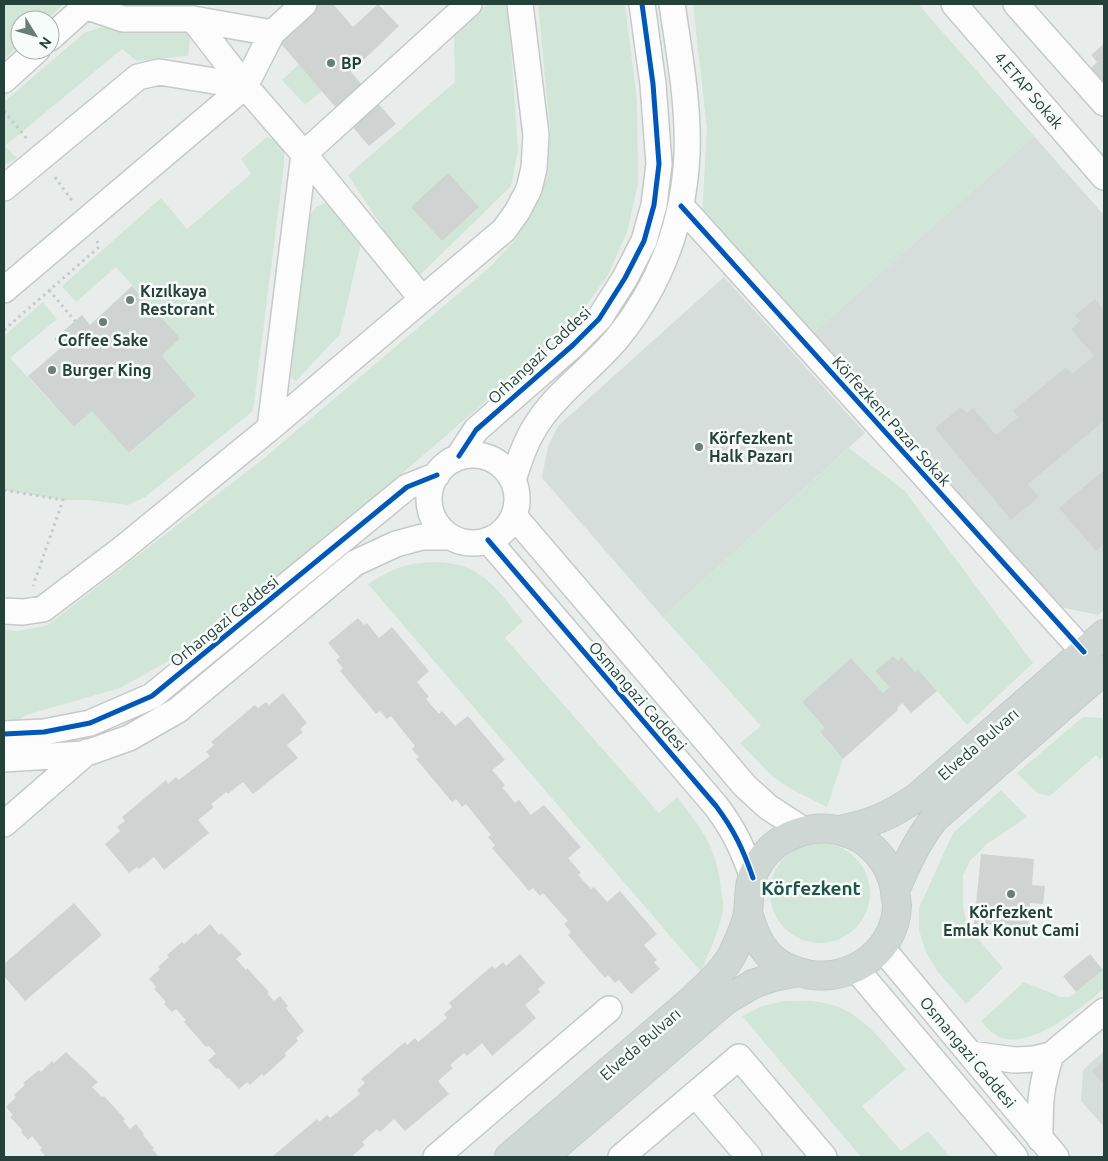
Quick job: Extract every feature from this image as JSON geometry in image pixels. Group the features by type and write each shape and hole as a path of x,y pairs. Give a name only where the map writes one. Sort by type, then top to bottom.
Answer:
{"main road":[{"name":"Elveda Bulvarı","path":"839,830 862,826 890,815 916,798 1104,634"},
{"name":"Elveda Bulvarı","path":"895,891 908,859 934,819 1103,674"},
{"path":"814,828 839,830 863,840 882,858 893,880 897,906 891,931 881,947 856,969 831,976 808,976 786,968 768,954 755,935 748,913 748,890 756,868 770,849 789,836 814,828"},
{"name":"Elveda Bulvarı","path":"509,1157 693,1000 717,975 734,953 748,913"},
{"name":"Elveda Bulvarı","path":"542,1157 726,1000 753,984 773,977 798,972"}],"street":[{"path":"4,290 245,86 272,33 304,4"},
{"path":"270,428 304,154 469,4"},
{"path":"13,612 43,609 122,550 270,428 504,230 517,212 529,189 534,168 536,136 520,4"},
{"name":"Orhangazi Caddesi","path":"459,456 476,430 573,345 599,319 626,278 644,241 654,205 659,164 642,4"},
{"path":"513,480 524,448 541,418 619,336 649,293 669,251 681,206 687,154 684,87 672,4"},
{"name":"4.ETAP Sokak","path":"954,4 1104,177"},
{"path":"1016,4 1104,103"},
{"path":"60,29 86,5 123,19 193,18 272,33"},
{"path":"193,18 245,86 304,154 422,299"},
{"path":"4,80 25,60"},
{"path":"4,188 138,77 159,72 245,86"},
{"name":"Körfezkent Pazar Sokak","path":"681,206 1084,652"},
{"path":"474,454 489,456 502,464 517,489 518,504 514,516 504,531 478,543 464,542 450,537 439,528 432,515 429,501 430,487 436,475 446,464 459,456 474,454"},
{"name":"Orhangazi Caddesi","path":"4,734 44,732 90,723 152,696 408,487 436,475"},
{"name":"Osmangazi Caddesi","path":"514,516 745,786 768,807 805,830"},
{"path":"4,759 84,754 129,738 178,710 355,562 396,544 422,537 450,537"},
{"name":"Osmangazi Caddesi","path":"488,540 716,806 731,826 744,849 753,878"},
{"path":"4,824 152,696"},
{"name":"Osmangazi Caddesi","path":"881,947 1048,1148"},
{"name":"Osmangazi Caddesi","path":"856,969 1015,1157"},
{"path":"436,1157 610,1009"},
{"path":"970,1054 1014,1060 1034,1059 1051,1055 1104,1011"},
{"path":"1048,1148 1040,1104 1043,1080 1051,1055"},
{"path":"621,1157 739,1057 824,1157"},
{"path":"695,1094 749,1157"}],"path":[{"path":"49,290 75,321"},
{"path":"4,490 63,500 13,612"}],"shaded area":[{"path":"1034,136 1104,215 1104,610 1098,615 1060,607 813,333"},
{"name":"Körfezkent Halk Pazarı","path":"724,277 865,433 663,617 542,478 548,446 558,426"},
{"path":"1104,1051 1104,1127 1081,1101 1083,1070"}],"green space":[{"path":"4,4 64,4 57,10 10,10 10,53 4,59"},
{"path":"487,4 508,4 518,151 511,186 416,279 348,175 455,82 454,35"},
{"path":"538,4 625,4 637,101 638,184 627,232 608,275 578,317 506,384 291,569 174,658 120,688 26,715 4,732 4,630 18,631 48,625 263,459 491,266 515,240 536,205 548,172 550,129"},
{"path":"693,4 918,4 1034,136 813,333 702,216 707,129"},
{"path":"121,25 191,29 188,56 137,61 122,49 5,146 17,158 4,165 4,102 53,60 60,60 60,54 84,33 102,27"},
{"path":"299,64 322,91 305,105 282,80"},
{"path":"267,137 284,147 284,165 253,411 145,497 128,505 89,500 63,500 4,490 4,336 43,302 57,319 10,358 74,427 92,411 130,453 196,396 162,356 179,338 116,267 76,302 62,286 161,198 187,229 251,174 241,159"},
{"path":"326,202 339,207 361,244 340,334 296,381 291,378 303,224 316,207"},
{"path":"849,448 905,491 1033,663 967,725 919,670 915,672 903,658 898,661 893,656 875,671 889,687 883,693 851,658 802,702 825,728 820,733 843,759 827,807 793,790 773,777 740,743 761,726 663,617"},
{"path":"436,562 455,564 470,569 494,587 523,621 505,638 659,813 677,797 701,830 716,862 723,910 701,972 368,584 400,567"},
{"path":"1083,717 1104,718 1104,756 1100,760 1096,755 1050,796 1037,793 1017,773"},
{"path":"1001,790 1027,817 987,844 970,861 963,875 963,906 967,926 1003,968 966,1004 937,971 925,950 919,930 919,908 953,833"},
{"path":"820,843 839,846 856,857 867,874 870,893 867,912 856,929 839,940 820,943 801,940 784,929 773,912 770,893 773,874 784,857 801,846"},
{"path":"1104,969 1104,989 1083,1006 1042,1032 1014,1040 1002,1038 988,1029 981,1021 1024,982 1061,997 1070,997"},
{"path":"784,1001 811,1001 833,1005 858,1018 869,1027 906,1069 862,1106 901,1151 928,1131 950,1157 861,1157 742,1016 762,1006"}],"building":[{"path":"288,4 333,4 353,27 378,4 399,26 351,72 396,124 369,146 264,24"},
{"path":"1104,44 1104,82 1091,68 1097,62 1091,55"},
{"path":"448,173 479,207 442,241 411,207"},
{"path":"132,286 180,338 162,356 196,396 129,453 92,411 74,427 28,376 62,347 54,339 82,315 90,325"},
{"path":"1095,299 1104,310 1104,421 1028,484 1039,497 1011,520 935,428 961,407 967,413 973,408 996,435 1018,417 1013,411 1066,367 1072,374 1094,356 1071,329 1080,321 1075,315"},
{"path":"1104,470 1104,547 1103,545 1096,551 1059,508"},
{"path":"358,618 364,625 367,623 379,638 392,627 429,671 417,682 429,697 426,699 439,714 442,711 455,726 468,716 505,760 492,770 505,785 502,788 515,803 519,800 531,815 544,805 581,847 568,858 581,873 578,875 591,889 594,887 607,902 620,891 657,934 644,945 657,960 654,962 660,969 631,994 619,980 615,983 608,975 605,978 568,935 571,932 564,924 568,921 543,893 540,896 533,888 529,891 492,848 495,845 488,837 491,835 466,804 462,807 456,799 452,802 416,759 419,757 412,749 415,746 391,716 387,719 380,711 376,714 340,671 343,668 336,660 340,657 328,643"},
{"path":"893,656 898,661 902,657 915,672 918,669 937,691 911,713 902,703 897,708 898,710 843,759 820,732 825,728 802,702 851,658 883,693 889,687 875,671"},
{"path":"283,693 307,723 300,729 303,732 287,745 298,758 253,794 243,782 211,804 214,807 198,820 209,833 164,870 154,857 139,869 137,867 129,873 105,844 120,831 117,827 125,821 122,817 166,780 168,784 176,777 179,780 210,756 206,752 214,745 211,742 255,705 258,708 266,702 269,705"},
{"name":"Körfezkent Emlak Konut Cami","path":"981,854 1034,859 1032,885 1045,886 1043,904 1030,903 1028,929 974,924"},
{"path":"74,903 102,935 25,1001 4,976 4,964"},
{"path":"210,924 219,935 221,933 242,954 236,959 269,992 267,993 274,1001 280,996 288,1006 286,1008 304,1031 296,1038 298,1041 285,1053 286,1056 264,1076 262,1074 250,1085 247,1082 239,1089 208,1060 216,1054 209,1046 206,1047 184,1022 186,1020 176,1009 172,1012 164,1004 166,1002 154,989 156,987 149,979 169,957 167,955 182,942 184,944 196,933 198,935"},
{"path":"520,954 545,983 538,989 540,992 525,1005 536,1018 492,1056 482,1043 467,1056 464,1053 450,1065 453,1068 438,1081 449,1094 405,1131 394,1119 380,1132 377,1129 362,1142 365,1145 351,1157 273,1156 317,1119 319,1122 327,1115 330,1118 360,1094 357,1090 365,1083 361,1079 405,1042 407,1045 415,1038 418,1042 447,1018 444,1014 452,1007 449,1003 492,966 495,969 503,962 506,966"},
{"path":"1090,954 1103,970 1076,992 1063,976"},
{"path":"66,1052 98,1082 92,1087 102,1097 104,1096 125,1119 123,1121 130,1129 136,1124 159,1157 46,1157 40,1150 42,1148 32,1136 28,1140 10,1117 13,1115 6,1107 16,1097 14,1095 25,1085 23,1083 39,1070 41,1072 52,1061 54,1063"},
{"path":"1104,1060 1104,1085 1092,1071"}],"cycle path":[{"path":"459,456 476,430 573,345 599,319 625,278 644,241 654,205 659,164 653,84 642,4"},
{"path":"681,206 1084,652"},
{"path":"4,734 44,732 90,723 152,696 407,487 437,475"},
{"path":"488,540 716,806 738,840 753,878"}],"place":[{"name":"BP","path":"331,63"},
{"name":"Kızılkaya Restorant","path":"130,300"},
{"name":"Coffee Sake","path":"103,322"},
{"name":"Burger King","path":"52,370"},
{"name":"Körfezkent Halk Pazarı","path":"699,447"},
{"name":"Körfezkent Emlak Konut Cami","path":"1011,894"}],"district":[{"name":"Körfezkent","path":"811,888"}]}
